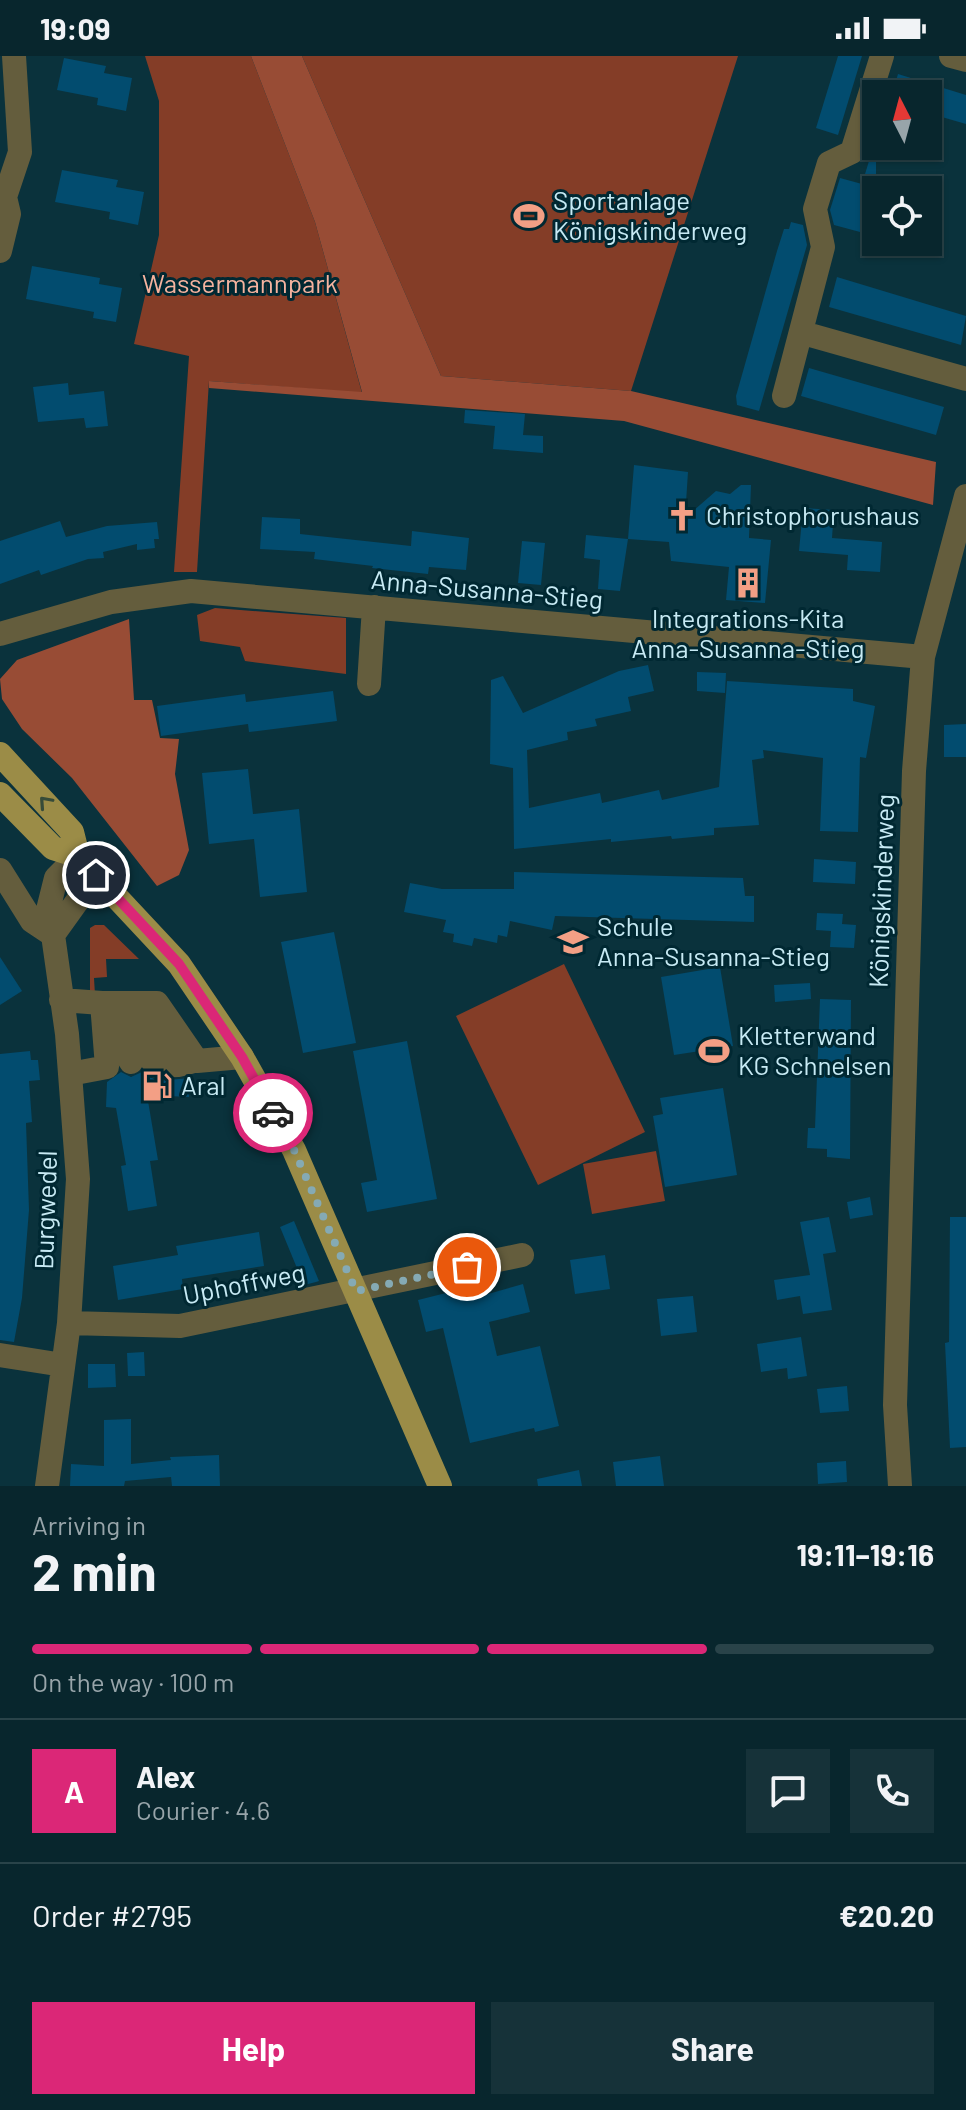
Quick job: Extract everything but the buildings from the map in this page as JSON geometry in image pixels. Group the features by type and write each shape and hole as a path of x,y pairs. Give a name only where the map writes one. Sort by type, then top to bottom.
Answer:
{"main road":[{"path":"0,754 72,832 78,856"},
{"path":"0,794 53,848 78,856 179,964 242,1057 294,1150 440,1486"}],"street":[{"path":"0,251 9,214 2,198 20,152 14,56"},
{"path":"784,396 803,333 823,247 815,209 829,163 852,152 882,56"},
{"path":"951,56 966,60"},
{"path":"803,333 966,379"},
{"name":"Königskinderweg","path":"900,1486 895,1405 914,771 923,657 966,496"},
{"name":"Anna-Susanna-Stieg","path":"0,634 122,600 191,591 923,657"},
{"path":"369,684 374,607"},
{"name":"Anna-Susanna-Stieg","path":"0,652 49,620"},
{"name":"Burgwedel","path":"47,1486 69,1323 78,1179 70,1074 53,935 47,914 56,878 78,856"},
{"path":"0,870 32,921 53,935 96,875"},
{"path":"61,1000 157,1003 187,1063"},
{"path":"70,1074 107,1067 122,1049 117,1004"},
{"path":"117,1004 122,1049"},
{"path":"122,1049 156,1066 242,1057"},
{"name":"Uphoffweg","path":"69,1323 180,1326 522,1255"},
{"path":"0,1355 63,1365"}],"green space":[{"name":"Wassermannpark","path":"145,56 251,56 315,222 362,393 209,381 197,572 174,572 189,356 134,344 159,235 159,101"},
{"name":"Sportanlage Königskinderweg","path":"302,56 738,56 631,391 441,376"},
{"path":"215,608 346,618 346,674 245,661 240,647 200,641 197,615"},
{"path":"104,925 139,959 106,959 107,977 94,978 95,995 90,994 90,928"},
{"path":"564,964 645,1132 538,1185 456,1016"},
{"path":"656,1151 665,1201 592,1214 583,1164"}],"shaded area":[{"path":"251,56 302,56 441,376 631,391 936,462 933,505 624,421 209,388 209,381 362,392 315,222"},
{"path":"129,619 134,700 152,700 160,738 179,739 175,774 189,850 179,875 157,886 72,778 22,729 2,699 0,679 17,660"}],"way so far":[{"path":"273,1113 294,1150 356,1291 467,1267"}],"place":[{"name":"Sportanlage Königskinderweg","path":"529,216"},
{"name":"Christophorushaus","path":"682,516"},
{"name":"Integrations-Kita Anna-Susanna-Stieg","path":"748,583"},
{"name":"Schule Anna-Susanna-Stieg","path":"573,942"},
{"name":"Kletterwand KG Schnelsen","path":"714,1051"},
{"name":"Aral","path":"157,1086"}],"route":[{"path":"96,875 179,964 242,1057 273,1113"}]}
